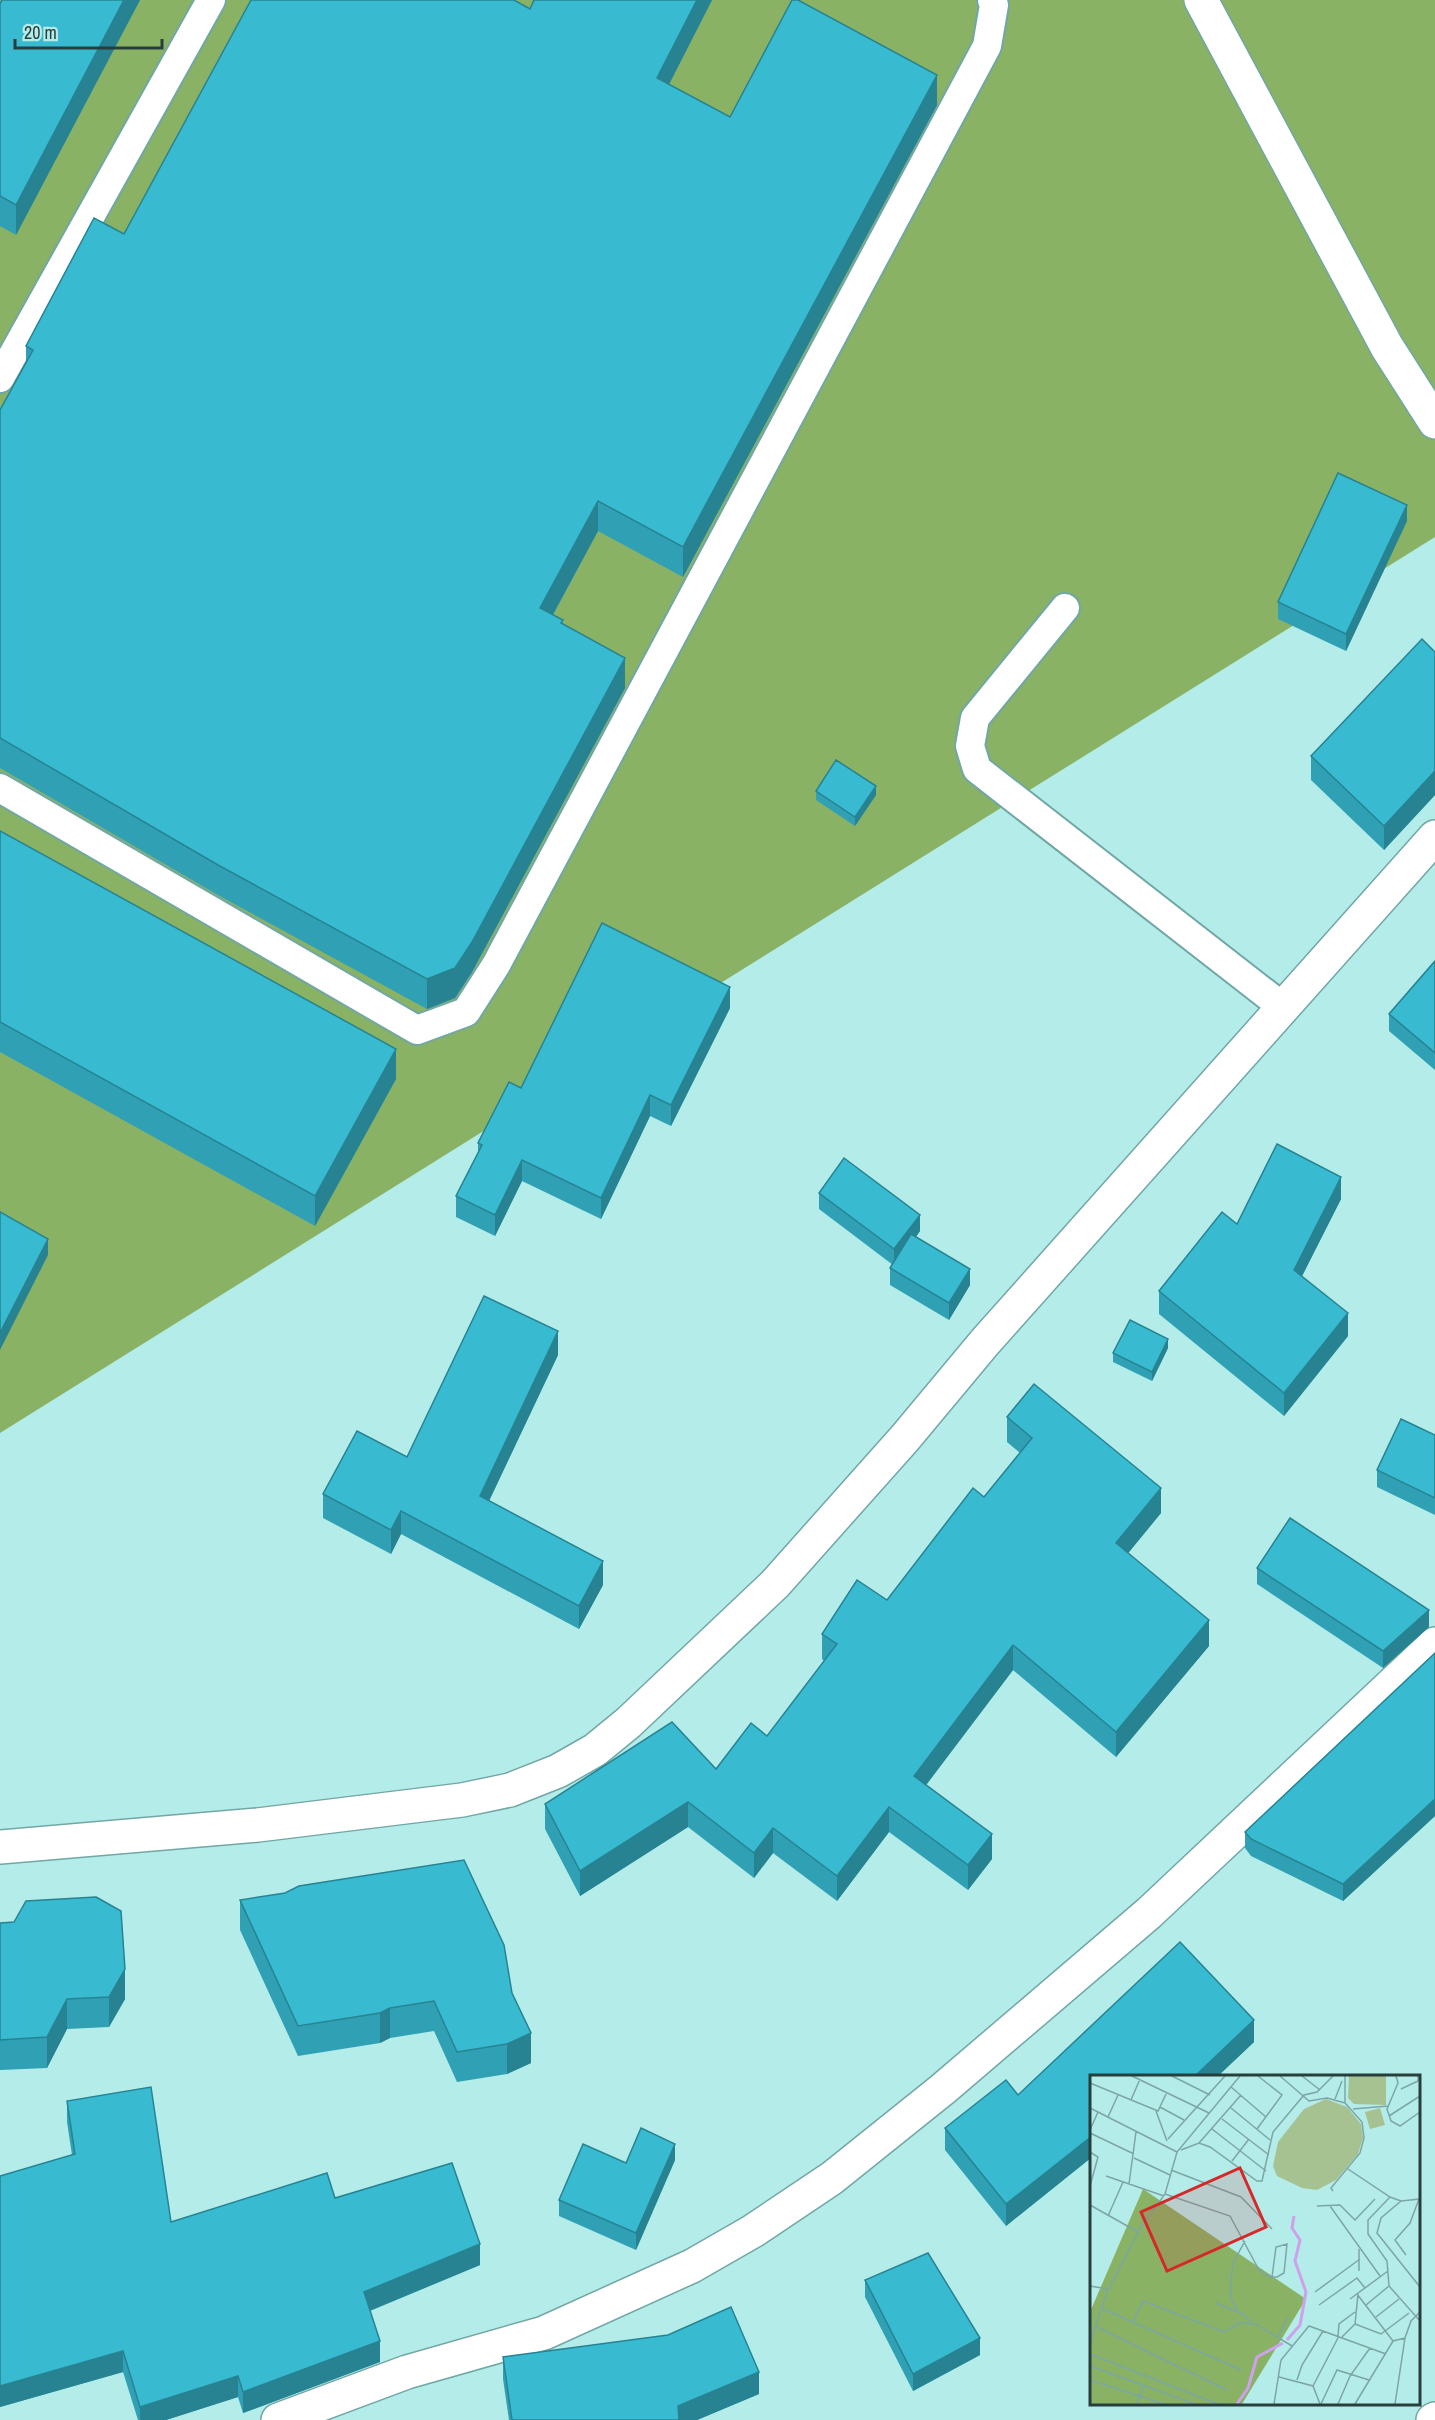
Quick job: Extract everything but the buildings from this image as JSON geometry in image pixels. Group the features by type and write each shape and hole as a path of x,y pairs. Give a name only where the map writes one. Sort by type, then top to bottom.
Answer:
{"street":[{"path":"1201,0 1387,347 1435,422"},
{"path":"0,1847 258,1825 462,1800 510,1790 558,1771 595,1750 628,1723 775,1584 905,1438 985,1341 1435,837"},
{"path":"278,2420 407,2372 544,2333 692,2266 753,2231 832,2178 943,2089 1149,1913 1435,1644"}],"lane":[{"path":"0,378 211,0"},
{"path":"0,788 417,1030 465,1012 496,965 987,46 994,5 992,0"},
{"path":"1065,608 975,718 970,746 977,769 1284,1008"}],"green space":[{"path":"0,0 1435,0 1435,537 0,1433"}]}
